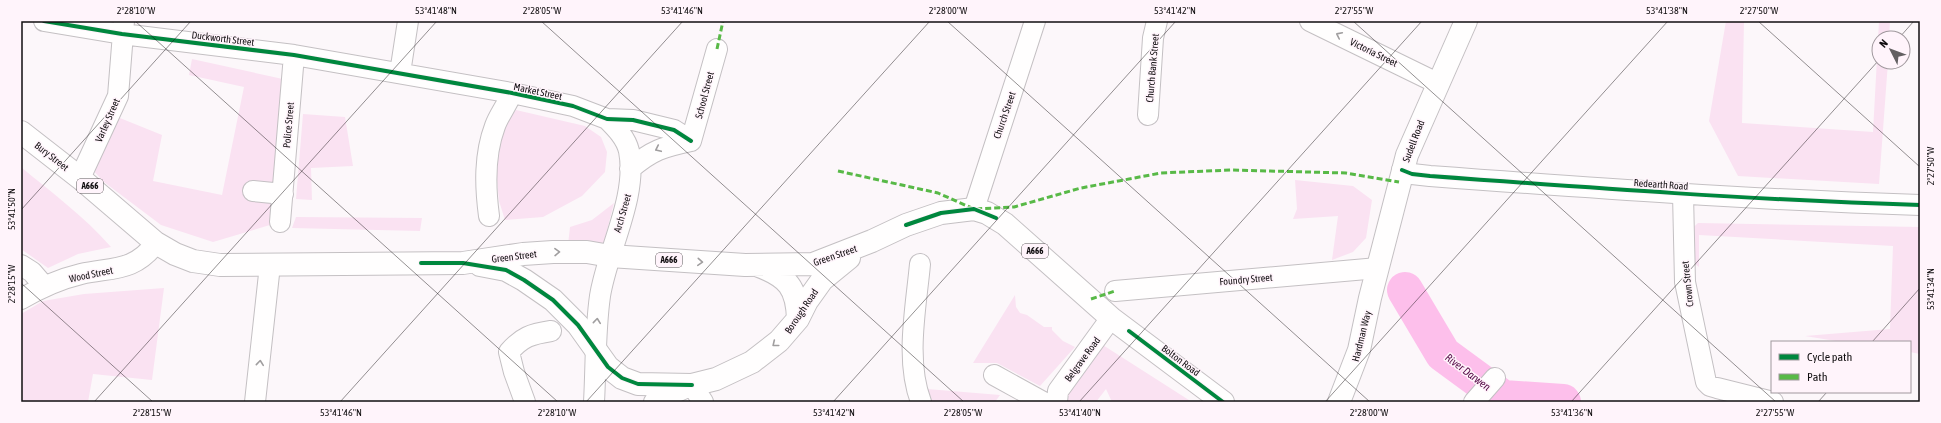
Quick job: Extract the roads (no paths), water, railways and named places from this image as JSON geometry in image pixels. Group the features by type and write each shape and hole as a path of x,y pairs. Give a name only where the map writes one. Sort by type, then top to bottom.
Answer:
{"main road":[{"name":"Sudell Road","path":"1378,268 1407,155 1437,83 1466,21"},
{"name":"Bury Street","path":"21,132 80,178 156,243"},
{"name":"A666","path":"872,242 906,225 941,213 974,209"},
{"name":"Bolton Road","path":"974,209 988,213 1005,224 1111,318 1223,402"},
{"name":"Green Street","path":"156,243 175,254 193,260 220,265 463,262 522,254 553,252 587,252 610,256 756,265 812,264 872,242"},
{"name":"Borough Road","path":"596,352 608,367 622,378 638,384 698,394 716,379 752,362 779,341 798,319 807,301 822,280 832,270 872,242"},
{"name":"A666","path":"463,262 506,270 524,280 553,300 568,314 596,352"},
{"name":"A666","path":"756,265 779,275 792,288 796,297 798,319"},
{"name":"Hardman Way","path":"1339,402 1359,350 1378,268"}],"street":[{"name":"Duckworth Street","path":"44,21 123,27 400,73"},
{"path":"400,73 408,21"},
{"name":"Church Street","path":"974,209 1035,21"},
{"name":"Church Bank Street","path":"1148,115 1153,38 1157,21"},
{"name":"Victoria Street","path":"1310,21 1437,83"},
{"name":"Varley Street","path":"80,178 118,96 123,27"},
{"name":"School Street","path":"691,141 716,49"},
{"name":"Police Street","path":"280,222 294,55"},
{"name":"Market Street","path":"400,73 512,93 573,106 607,119 632,120 674,130 691,141"},
{"path":"489,216 486,177 487,150 495,125 507,105 512,93"},
{"name":"Arch Street","path":"594,402 597,326 600,296 610,256 629,195 629,150 619,130 607,119"},
{"path":"630,169 646,156 663,147 691,141"},
{"name":"Redearth Road","path":"1402,170 1412,174 1430,176 1683,194 1920,205"},
{"path":"253,191 283,194"},
{"name":"Crown Street","path":"1683,194 1685,282 1706,382 1710,386 1773,402"},
{"name":"Wood Street","path":"21,299 44,286 81,274 110,270 135,262 147,255 156,243"},
{"path":"255,402 270,264"},
{"path":"920,264 912,354 915,388 920,402"},
{"path":"21,265 36,276 44,286"},
{"name":"Foundry Street","path":"1115,291 1378,268"},
{"name":"Belgrave Road","path":"1057,402 1058,391 1111,318"},
{"path":"525,402 514,372 509,352 517,343 532,333 551,331"},
{"path":"994,375 1043,402"},
{"path":"1476,401 1495,378"},
{"path":"654,402 698,394"}],"waterway":[{"name":"River Darwen","path":"1405,290 1443,354 1503,398 1563,402"}]}
